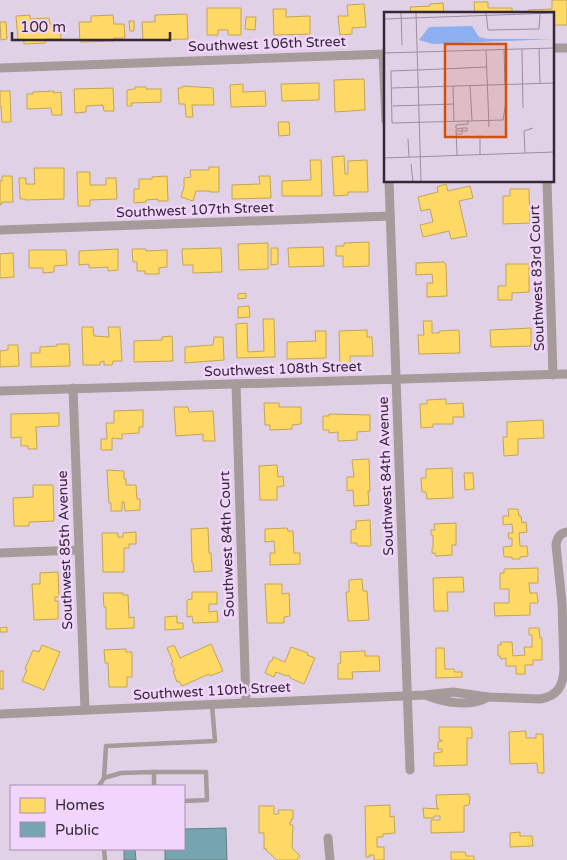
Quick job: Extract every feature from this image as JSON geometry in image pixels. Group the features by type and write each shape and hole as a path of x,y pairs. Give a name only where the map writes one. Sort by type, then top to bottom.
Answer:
{"street":[{"path":"554,48 567,48"},
{"name":"Southwest 106th Street","path":"0,68 384,54"},
{"name":"Southwest 84th Avenue","path":"388,182 410,770"},
{"name":"Southwest 83rd Court","path":"547,182 553,374"},
{"name":"Southwest 107th Street","path":"0,230 390,216"},
{"name":"Southwest 108th Street","path":"0,391 567,374"},
{"name":"Southwest 84th Court","path":"236,384 246,703"},
{"name":"Southwest 85th Avenue","path":"73,388 85,710"},
{"path":"565,600 556,544 560,534 567,532"},
{"path":"0,553 79,550"},
{"name":"Southwest 110th Street","path":"0,714 425,695 453,692 488,697 547,698 558,690 563,677 565,600"},
{"path":"328,838 330,860"}],"lane":[{"path":"100,785 104,778 106,746 215,741 212,705"},
{"path":"154,772 154,785"},
{"path":"104,778 121,773 206,772 208,800 185,801"}],"building: Homes":[{"path":"552,0 567,0 567,25 554,25 554,12 528,12 528,10 552,9"},
{"path":"474,2 488,2 488,8 512,8 512,12 475,12"},
{"path":"443,3 444,12 411,12 410,7 430,6 430,4"},
{"path":"364,4 366,27 352,28 352,34 340,35 338,16 348,16 347,5"},
{"path":"207,8 241,8 241,35 228,35 228,30 218,30 218,35 207,35"},
{"path":"273,9 286,9 286,17 310,16 310,34 274,35"},
{"path":"187,14 188,39 143,40 142,22 155,22 155,15"},
{"path":"30,15 30,19 49,18 50,24 60,24 61,39 45,39 45,43 24,44 24,40 18,40 16,16"},
{"path":"113,15 114,24 124,24 125,38 114,38 114,41 80,42 79,22 91,22 91,16"},
{"path":"246,17 256,17 255,30 245,29"},
{"path":"129,21 134,21 134,31 130,31"},
{"path":"0,22 6,22 7,39 1,40"},
{"path":"364,79 365,110 335,112 334,80"},
{"path":"319,83 319,100 282,101 281,84"},
{"path":"243,84 243,92 265,91 266,106 231,107 230,85"},
{"path":"183,86 213,88 214,105 192,105 193,117 186,117 185,104 179,104 178,88"},
{"path":"135,87 161,89 161,102 131,103 132,106 127,106 127,90 135,89"},
{"path":"113,88 114,111 104,111 103,105 86,106 86,112 75,113 74,89"},
{"path":"0,91 10,91 11,122 2,122"},
{"path":"54,91 54,93 61,92 62,115 52,115 51,108 27,109 27,94"},
{"path":"278,122 289,122 290,135 279,136"},
{"path":"344,156 345,174 348,174 348,161 367,160 368,192 348,192 348,195 334,196 332,157"},
{"path":"310,160 321,160 322,196 282,196 282,181 311,180"},
{"path":"209,167 219,167 219,192 196,191 193,201 181,197 184,178 191,177 190,170 209,170"},
{"path":"34,168 64,168 64,199 20,199 19,178 26,178 26,184 35,184"},
{"path":"77,172 90,172 90,185 106,185 106,178 116,178 117,199 90,200 90,206 78,206"},
{"path":"2,176 12,176 13,202 2,202 0,205 0,181 2,181"},
{"path":"167,176 168,201 158,201 158,199 134,203 134,189 139,189 139,179"},
{"path":"259,176 270,176 271,198 232,199 232,185 260,184"},
{"path":"446,184 448,191 470,186 473,198 459,201 467,236 451,239 449,231 423,237 420,225 433,222 430,209 421,211 418,197 438,192 437,187"},
{"path":"510,189 529,189 530,223 503,224 503,196 510,196"},
{"path":"369,242 369,266 343,267 343,256 336,256 336,246 344,246 344,243"},
{"path":"268,243 268,269 239,270 238,244"},
{"path":"323,247 324,266 289,267 288,248"},
{"path":"221,248 222,272 193,273 193,265 183,265 182,249"},
{"path":"271,248 278,248 278,264 271,265"},
{"path":"118,249 118,270 108,271 108,267 89,268 89,264 79,265 79,251"},
{"path":"132,249 146,249 146,251 167,250 167,267 159,268 159,274 145,274 145,271 137,271 137,262 133,262"},
{"path":"29,250 66,250 67,265 54,266 54,272 43,273 43,268 29,268"},
{"path":"13,253 14,277 0,278 0,254"},
{"path":"444,262 446,265 447,296 427,297 427,283 433,283 432,274 416,275 416,263"},
{"path":"506,264 529,264 529,292 512,293 512,300 498,300 498,286 506,286"},
{"path":"246,293 246,298 238,299 238,294"},
{"path":"249,306 250,317 238,318 238,307"},
{"path":"263,319 274,319 275,357 237,358 236,324 247,323 248,352 264,351"},
{"path":"423,321 432,321 432,333 459,330 460,353 419,354 418,335 424,335"},
{"path":"82,327 93,327 94,336 109,337 108,327 120,327 122,361 113,361 112,365 104,365 104,361 100,362 100,365 83,365"},
{"path":"531,328 531,346 491,347 490,330"},
{"path":"367,330 367,337 372,337 373,356 350,356 350,366 340,367 339,331"},
{"path":"315,331 326,331 326,358 287,359 287,342 316,341"},
{"path":"172,336 173,361 134,362 134,341 162,340 162,337"},
{"path":"214,337 223,337 224,360 185,363 185,347 213,345"},
{"path":"57,344 69,344 70,366 31,367 31,353 40,353 40,347 57,346"},
{"path":"8,345 18,345 19,366 0,367 0,351 8,350"},
{"path":"446,399 446,404 463,403 464,417 453,417 453,424 433,424 433,427 421,428 420,404 427,404 427,400"},
{"path":"264,403 279,403 279,407 301,407 301,424 292,425 292,429 270,430 270,425 265,425"},
{"path":"174,407 188,407 189,412 213,411 215,441 203,441 203,434 176,436"},
{"path":"143,410 143,427 139,427 139,433 122,434 122,439 112,438 112,450 101,450 101,439 107,439 106,423 114,423 114,411"},
{"path":"59,413 59,426 36,427 37,449 28,449 28,446 21,446 21,437 11,438 11,414"},
{"path":"329,414 370,415 370,431 357,432 357,440 338,441 338,432 329,433 329,430 323,430 323,416 329,416"},
{"path":"543,420 544,438 518,439 518,455 504,456 503,437 507,437 507,422"},
{"path":"369,459 369,505 354,506 353,490 347,491 347,477 354,477 352,460"},
{"path":"277,465 278,477 283,476 284,486 277,487 277,500 260,500 259,466"},
{"path":"452,468 453,498 427,499 426,492 422,492 421,478 426,478 426,469"},
{"path":"107,470 124,471 126,485 136,485 137,499 140,499 140,510 125,511 124,502 122,502 122,511 111,511"},
{"path":"464,473 473,473 474,489 465,490"},
{"path":"33,485 53,485 54,521 29,522 29,526 14,526 13,498 33,497"},
{"path":"508,509 518,509 522,523 526,522 527,532 519,533 520,546 527,546 528,556 520,557 520,559 504,557 503,547 512,546 512,538 509,539 508,533 513,533 512,524 503,525 503,516 509,516"},
{"path":"370,520 371,546 357,546 357,543 351,543 351,530 356,529 356,521"},
{"path":"456,523 456,545 452,545 452,555 436,556 435,553 432,553 433,535 431,535 431,530 435,530 434,524"},
{"path":"208,528 212,571 194,572 191,529"},
{"path":"287,528 288,531 293,531 294,553 300,553 300,564 270,565 270,553 275,553 274,541 265,542 265,529"},
{"path":"136,532 136,544 129,544 129,548 124,548 124,572 103,572 102,533 118,533 118,537 123,537 123,533"},
{"path":"538,568 538,583 529,583 530,593 537,593 538,603 530,603 530,615 495,616 494,603 509,603 509,589 500,589 500,573 504,573 504,569"},
{"path":"58,572 59,597 55,597 55,601 58,601 58,619 34,620 32,584 40,584 40,573"},
{"path":"463,577 464,592 447,592 448,611 434,611 433,578"},
{"path":"362,579 363,591 367,591 369,620 348,621 346,592 349,592 349,580"},
{"path":"265,584 282,584 282,594 289,593 290,616 284,617 284,623 267,623"},
{"path":"192,592 217,592 217,604 209,604 209,612 217,611 218,622 193,623 192,616 187,617 187,600 192,599"},
{"path":"103,593 123,593 123,595 128,595 129,618 134,617 134,628 106,629 106,607 104,607"},
{"path":"177,616 177,623 183,623 183,629 165,630 165,617"},
{"path":"7,627 7,632 0,632 0,628"},
{"path":"529,628 539,628 540,638 542,638 542,660 533,660 533,665 525,665 525,674 516,674 516,666 506,666 506,658 501,659 498,656 498,645 501,645 501,642 512,642 513,656 525,655 524,647 532,647 532,635 529,635"},
{"path":"211,644 223,671 210,676 209,674 182,686 179,681 177,682 171,663 173,662 167,648 174,645 180,658"},
{"path":"42,645 60,652 44,690 22,681 33,650 39,652"},
{"path":"291,647 308,653 307,655 315,658 304,684 290,678 288,675 276,672 274,677 265,673 273,657 285,662"},
{"path":"436,648 444,648 445,669 454,669 455,672 462,672 462,677 436,678"},
{"path":"126,649 126,652 132,652 132,677 127,677 127,687 109,687 108,663 105,663 104,650"},
{"path":"365,651 365,656 379,656 380,671 352,672 353,679 338,679 338,664 341,663 340,652"},
{"path":"0,671 3,671 3,689 0,689"},
{"path":"439,727 471,727 472,738 467,738 467,765 434,766 434,753 442,752 442,749 438,749 438,742 442,741 439,740"},
{"path":"526,731 526,738 536,738 536,734 543,734 544,773 538,773 537,763 510,764 509,732"},
{"path":"469,794 469,805 464,806 464,832 431,833 431,820 440,820 440,816 424,818 423,808 439,809 437,808 436,795"},
{"path":"390,805 390,817 394,816 395,833 383,834 383,837 377,837 377,847 384,847 384,860 374,860 374,855 366,857 365,806"},
{"path":"259,806 274,806 274,814 279,814 278,810 293,810 293,819 291,819 290,825 293,825 292,848 300,856 297,860 277,860 267,849 264,849 264,833 259,833"},
{"path":"520,832 520,836 532,836 533,846 510,847 510,833"},
{"path":"451,852 465,852 466,856 474,856 474,860 451,860"}],"building: Public":[{"path":"226,828 227,860 165,860 165,850 185,850 185,829"},
{"path":"124,850 135,850 136,860 124,860"}]}
